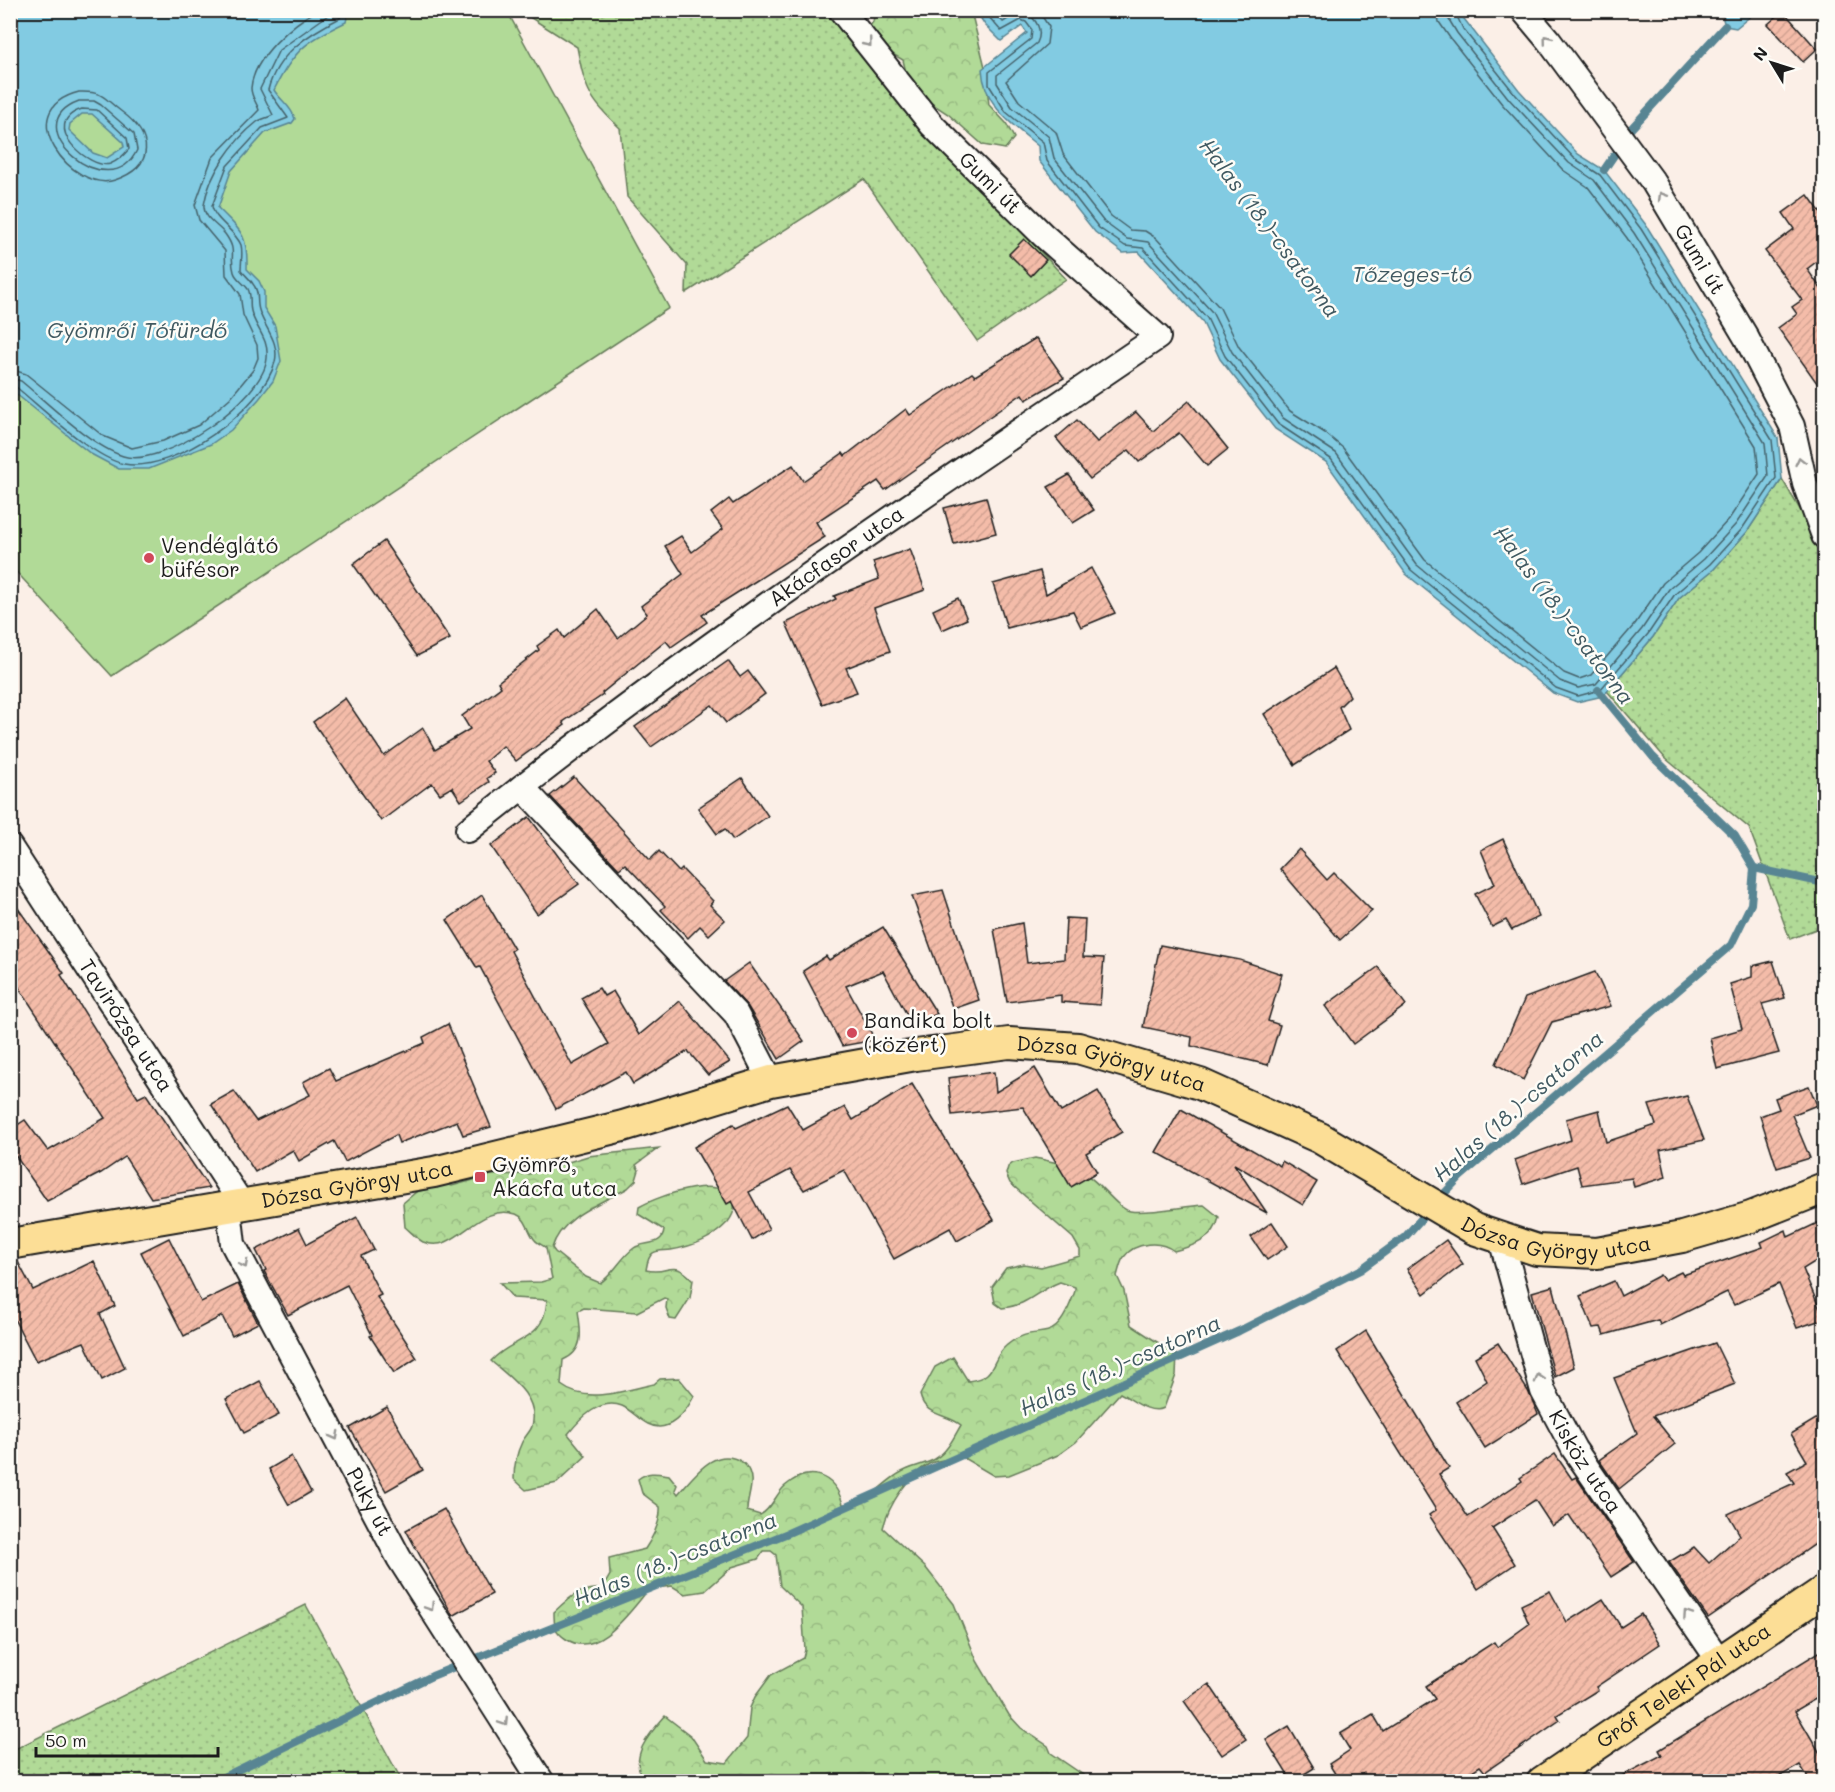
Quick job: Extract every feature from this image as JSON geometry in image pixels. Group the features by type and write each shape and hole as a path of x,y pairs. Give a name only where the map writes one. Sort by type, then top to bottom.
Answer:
{"main road":[{"name":"Dózsa György utca","path":"10,1244 434,1172 622,1126 771,1081 916,1055 1009,1043 1078,1048 1200,1084 1320,1138 1423,1200 1488,1234 1537,1250 1597,1253 1682,1237 1732,1223 1824,1188"},
{"name":"Gróf Teleki Pál utca","path":"1542,1782 1824,1592"}],"street":[{"name":"Gumi út","path":"841,10 932,126 1043,235 1158,337"},
{"name":"Gumi út","path":"1523,10 1549,41 1654,183 1746,337 1792,426 1805,484 1824,536"},
{"name":"Akácfasor utca","path":"468,830 522,787 781,594 1158,337"},
{"path":"522,787 736,1014 771,1081"},
{"name":"Tavirózsa utca","path":"10,847 236,1207"},
{"name":"Puky út","path":"236,1207 233,1244 399,1558 542,1782"},
{"name":"Kisköz utca","path":"1488,1234 1526,1335 1543,1391 1574,1449 1720,1662"}],"green space":[{"path":"11,11 507,11 669,308 112,676 11,566"},
{"path":"520,11 841,11 931,133 1066,279 977,341 864,179 686,293 687,265 627,197 620,128 601,109 589,92 577,47"},
{"path":"875,11 971,11 985,67 989,105 1006,123 1014,138 1005,149 983,145 948,114 910,89 903,60 877,45 865,32 873,22"},
{"path":"1782,479 1824,550 1824,926 1790,939 1749,828 1665,758 1607,691 1653,637 1679,598 1714,569 1747,532"},
{"path":"659,1148 636,1165 639,1170 636,1180 628,1188 584,1212 564,1227 552,1248 555,1252 586,1277 600,1283 634,1248 657,1241 663,1235 664,1230 638,1214 639,1207 648,1202 676,1192 706,1187 719,1189 729,1195 734,1210 722,1228 702,1241 679,1248 657,1251 650,1256 646,1270 660,1271 674,1268 693,1280 690,1298 676,1320 670,1319 666,1308 667,1299 664,1298 637,1312 584,1308 578,1311 580,1340 575,1351 563,1360 561,1385 571,1391 594,1395 654,1384 660,1379 679,1378 694,1396 676,1420 663,1427 648,1424 622,1406 606,1404 598,1407 578,1422 568,1434 586,1456 557,1483 526,1490 514,1479 514,1474 520,1446 532,1426 532,1406 514,1381 491,1361 534,1332 545,1314 547,1300 513,1298 500,1283 541,1282 552,1279 546,1248 535,1240 520,1216 502,1212 489,1215 446,1242 435,1244 423,1242 405,1227 403,1203 416,1192 447,1184 452,1186 491,1175 529,1174 588,1156"},
{"path":"1035,1158 1063,1164 1082,1172 1093,1179 1120,1206 1130,1211 1156,1211 1204,1205 1219,1217 1217,1225 1208,1236 1189,1247 1174,1251 1162,1245 1148,1244 1134,1248 1123,1259 1117,1276 1124,1291 1131,1325 1177,1355 1176,1375 1164,1408 1153,1410 1147,1408 1120,1393 1076,1442 1058,1455 1009,1475 994,1476 962,1457 933,1462 921,1469 906,1483 890,1510 883,1528 926,1568 954,1604 977,1661 1009,1715 1021,1728 1048,1746 1051,1753 1092,1781 643,1781 638,1763 640,1754 647,1738 665,1716 691,1736 707,1760 727,1763 747,1738 750,1708 755,1697 771,1675 803,1658 805,1650 802,1607 780,1586 776,1555 771,1551 764,1551 758,1559 732,1567 705,1591 685,1594 672,1586 649,1589 623,1620 601,1638 590,1643 578,1644 562,1636 556,1628 554,1612 575,1594 602,1589 610,1575 609,1558 645,1549 656,1529 660,1512 660,1507 642,1493 638,1479 646,1475 656,1473 669,1475 677,1485 675,1490 678,1494 706,1464 723,1457 732,1458 742,1462 750,1474 751,1486 747,1511 760,1515 768,1509 785,1486 803,1476 820,1476 827,1480 834,1486 843,1504 851,1504 866,1498 900,1473 931,1461 944,1452 961,1425 931,1411 923,1402 920,1395 935,1367 953,1357 968,1381 985,1376 1007,1345 1028,1334 1053,1329 1060,1323 1075,1291 1075,1287 1060,1282 1019,1304 1002,1308 995,1303 992,1287 1006,1268 1024,1264 1041,1267 1080,1256 1080,1250 1073,1238 1010,1183 1006,1174 1008,1167 1013,1163"},
{"path":"306,1605 402,1781 11,1781 11,1751"}],"water":[{"name":"Gyömrői Tófürdő","path":"344,10 348,13 346,22 311,41 288,65 274,90 295,119 292,123 265,133 231,171 218,208 242,234 246,248 247,269 259,281 264,292 264,308 275,326 281,361 273,381 231,430 211,444 149,469 119,469 91,454 11,390 11,11","holes":["82,114 92,114 123,142 124,147 107,158 93,153 69,130 70,124"]},
{"path":"1726,10 1757,11 1736,28 1725,26 1723,19"},
{"name":"Tőzeges-tó","path":"976,11 1458,11 1519,90 1578,154 1604,170 1646,225 1778,438 1782,479 1747,532 1714,569 1679,598 1653,637 1603,696 1577,702 1553,693 1406,574 1326,462 1275,429 1220,359 1202,321 1139,252 1123,253 1095,232 1039,161 1038,146 1001,113 988,94 982,69 1027,33 1022,26 1001,41 985,25"}],"building":[{"path":"1783,11 1817,49 1803,62 1768,24"},
{"path":"1808,195 1824,217 1824,256 1807,269 1824,293 1824,393 1778,328 1797,314 1792,307 1802,300 1765,251 1794,229 1783,213"},
{"path":"1024,239 1046,260 1031,276 1009,254"},
{"path":"1036,338 1064,378 1026,400 1022,394 885,490 878,481 816,522 825,537 702,615 707,622 671,647 666,641 602,693 603,695 563,722 565,725 516,761 503,746 486,761 495,773 487,778 489,782 461,801 452,787 440,794 432,783 381,821 313,722 345,698 384,756 423,728 435,750 470,729 462,716 501,687 498,682 539,650 537,646 559,630 564,638 598,609 618,638 647,614 641,606 683,574 665,546 681,536 692,552 723,529 711,513 729,499 733,504 793,465 803,481 843,453 845,456 906,409 910,415 972,373 975,376"},
{"path":"1189,401 1228,449 1207,466 1179,433 1139,462 1129,450 1090,479 1056,438 1077,420 1097,442 1136,412 1153,431"},
{"path":"1069,475 1094,510 1073,523 1048,487"},
{"path":"986,497 996,533 954,544 944,508"},
{"path":"384,541 450,639 417,656 353,564"},
{"path":"910,549 925,590 874,608 890,651 846,668 857,692 822,704 786,623 836,599 834,596 879,579 873,562"},
{"path":"1091,568 1115,613 1081,627 1073,611 1007,628 993,584 1040,571 1046,594"},
{"path":"958,598 967,619 942,630 933,610"},
{"path":"728,661 740,677 748,671 765,694 726,723 712,705 651,747 635,727"},
{"path":"1334,668 1350,696 1339,707 1349,730 1295,765 1264,714"},
{"path":"574,777 650,860 659,851 679,872 682,869 713,901 710,905 725,920 709,935 700,926 688,938 661,910 665,906 625,864 619,869 550,796"},
{"path":"742,778 768,816 733,840 725,829 717,834 698,808"},
{"path":"529,817 579,884 537,914 491,846"},
{"path":"1503,839 1539,917 1512,930 1506,920 1492,927 1475,894 1495,884 1481,850"},
{"path":"1299,849 1327,880 1334,873 1372,911 1340,940 1280,869"},
{"path":"943,890 979,1000 953,1009 912,896"},
{"path":"482,895 514,949 511,951 572,1065 609,1044 581,998 599,988 604,996 613,991 639,1035 680,1001 730,1062 708,1075 688,1051 633,1084 626,1072 556,1109 480,967 477,968 447,920"},
{"path":"10,897 64,973 61,975 138,1098 146,1094 209,1188 151,1198 125,1157 101,1173 47,1201 10,1148 10,1130 25,1120 48,1151 105,1118 10,974"},
{"path":"1066,918 1085,919 1083,957 1104,958 1100,1005 1061,1002 1061,995 1007,1002 994,929 1022,923 1027,963 1064,959"},
{"path":"883,927 937,1014 912,1024 883,971 846,986 875,1040 842,1046 803,971 826,956 829,960"},
{"path":"1160,945 1240,960 1282,974 1268,1021 1280,1025 1268,1065 1191,1046 1192,1037 1143,1027"},
{"path":"1773,961 1785,998 1762,1004 1779,1053 1717,1069 1710,1038 1742,1029 1730,984 1752,977 1752,966"},
{"path":"749,963 804,1041 779,1059 748,1007 724,981"},
{"path":"1378,967 1406,1005 1353,1044 1325,1006"},
{"path":"1595,972 1611,1006 1552,1022 1523,1080 1496,1064 1525,998"},
{"path":"448,1024 491,1127 463,1135 457,1121 399,1143 396,1135 345,1162 334,1141 299,1161 293,1150 255,1172 211,1104 234,1091 256,1121 310,1095 303,1082 329,1068 336,1081 425,1043 423,1037"},
{"path":"1035,1068 1061,1112 1098,1091 1122,1132 1086,1153 1097,1172 1071,1187 1023,1107 952,1115 948,1078 994,1072 996,1092"},
{"path":"912,1084 994,1220 957,1241 950,1228 894,1259 844,1170 804,1190 790,1170 749,1192 769,1229 752,1240 732,1201 727,1204 694,1147 733,1124 736,1128 787,1104 803,1130 845,1107 853,1120"},
{"path":"1809,1086 1817,1105 1792,1115 1810,1158 1777,1168 1760,1116 1779,1109 1775,1098"},
{"path":"1687,1096 1704,1140 1660,1150 1666,1177 1634,1187 1632,1178 1582,1185 1577,1166 1523,1184 1515,1160 1571,1140 1566,1119 1599,1110 1606,1142 1656,1125 1649,1105"},
{"path":"1181,1109 1280,1166 1282,1161 1317,1182 1303,1205 1234,1164 1267,1213 1156,1152"},
{"path":"357,1217 374,1250 361,1256 381,1295 377,1297 417,1358 394,1373 370,1336 372,1335 347,1285 288,1315 264,1271 266,1270 256,1250 299,1228 307,1244"},
{"path":"1824,1220 1824,1256 1803,1269 1824,1319 1797,1328 1779,1284 1734,1305 1727,1292 1660,1325 1658,1320 1604,1335 1601,1327 1593,1328 1580,1296 1614,1281 1621,1296 1660,1275 1664,1280 1681,1272 1683,1275 1763,1247 1761,1242 1786,1230 1788,1237"},
{"path":"1272,1222 1288,1246 1267,1260 1251,1237"},
{"path":"169,1238 201,1302 238,1284 258,1323 232,1336 222,1316 184,1336 141,1252"},
{"path":"1446,1240 1463,1264 1424,1294 1407,1269"},
{"path":"17,1260 33,1290 94,1261 115,1306 100,1314 125,1368 102,1380 84,1342 36,1361 10,1311 10,1261"},
{"path":"1553,1286 1574,1367 1555,1377 1532,1292"},
{"path":"1366,1331 1449,1468 1439,1474 1468,1517 1522,1481 1520,1478 1555,1454 1572,1479 1576,1477 1634,1562 1611,1577 1569,1515 1552,1526 1535,1500 1492,1528 1515,1564 1478,1589 1429,1515 1436,1510 1337,1351"},
{"path":"1498,1343 1528,1391 1538,1414 1485,1448 1456,1402 1487,1381 1475,1357"},
{"path":"1715,1343 1735,1384 1653,1416 1675,1444 1619,1489 1599,1460 1637,1433 1614,1378"},
{"path":"260,1381 279,1415 244,1433 226,1399"},
{"path":"387,1407 423,1470 386,1491 350,1428"},
{"path":"1824,1414 1824,1538 1708,1618 1669,1562 1694,1547 1709,1563 1740,1535 1728,1514 1794,1483 1787,1472 1807,1461 1791,1434"},
{"path":"291,1456 311,1492 289,1505 269,1469"},
{"path":"444,1509 492,1594 453,1616 406,1530"},
{"path":"1550,1591 1567,1622 1603,1599 1621,1627 1641,1614 1660,1644 1596,1687 1598,1690 1557,1715 1560,1720 1485,1772 1480,1766 1455,1782 1369,1782 1364,1773 1351,1782 1340,1782 1329,1764 1350,1750 1340,1734 1373,1714 1383,1731 1435,1699 1426,1686 1494,1642 1497,1647 1529,1624 1521,1605"},
{"path":"1824,1649 1824,1694 1795,1711 1824,1760 1824,1782 1811,1782 1800,1765 1770,1782 1610,1782 1662,1755 1659,1750"},
{"path":"1209,1684 1246,1739 1222,1755 1184,1701"},
{"path":"1289,1726 1314,1768 1292,1782 1266,1740"}],"waterway":[{"path":"1628,132 1725,26"},
{"path":"1604,170 1619,148"},
{"name":"Halas (18.)-csatorna","path":"1438,1200 1460,1177 1731,945 1751,904 1754,868 1735,836 1653,757 1598,690"},
{"path":"1754,868 1824,883"},
{"name":"Halas (18.)-csatorna","path":"213,1782 432,1676 788,1533 1239,1331 1360,1270 1405,1237 1430,1209"}],"place":[{"name":"Vendéglátó büfésor","path":"149,558"},
{"name":"Bandika bolt (közért)","path":"852,1033"},
{"name":"Gyömrő, Akácfa utca","path":"480,1177"}]}
